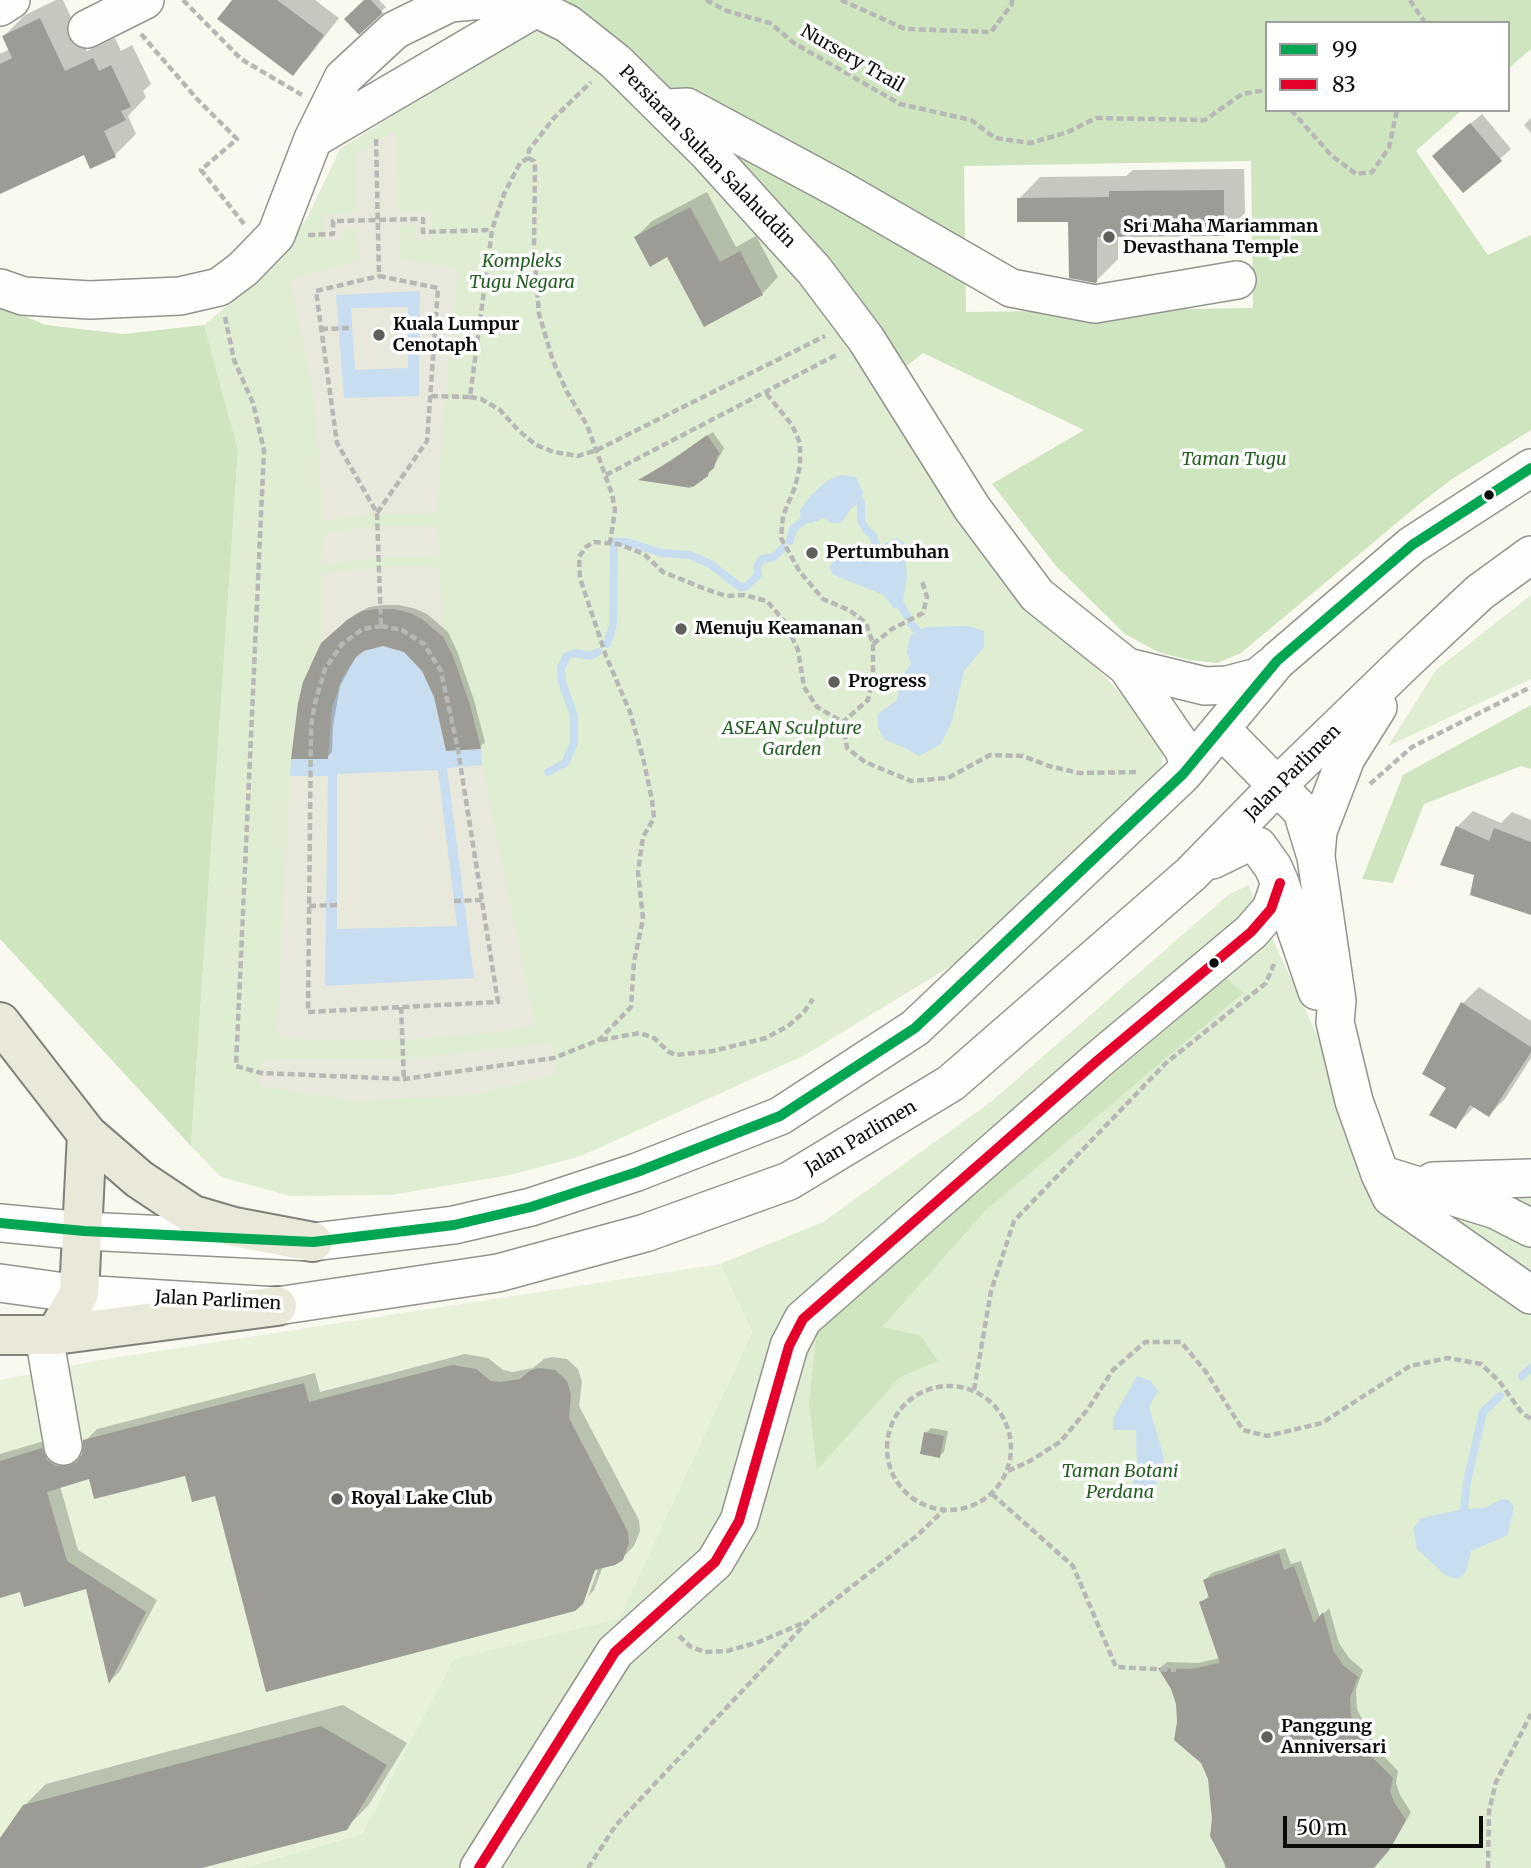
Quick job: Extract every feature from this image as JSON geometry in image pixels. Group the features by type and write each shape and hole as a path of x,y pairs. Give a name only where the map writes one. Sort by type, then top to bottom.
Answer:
{"main road":[{"path":"0,1022 87,1134 139,1179 192,1215 234,1227 313,1242"},
{"path":"50,1336 79,1294 87,1134"},
{"path":"0,1335 50,1336 277,1306"}],"street":[{"path":"0,7 11,0"},
{"name":"Persiaran Sultan Salahuddin","path":"0,288 23,296 90,300 180,296 219,287 243,269 270,242 320,124 343,78 395,30 450,3 483,0 536,8 568,24 616,62 715,160 772,222 814,270 850,347 1037,595 1127,667"},
{"path":"87,29 134,6"},
{"path":"320,124 375,103 536,8"},
{"path":"663,108 687,107 841,190 1011,288 1095,304 1237,280"},
{"path":"1127,667 1205,686 1227,685 1258,677 1412,545 1531,468"},
{"name":"Jalan Parlimen","path":"0,1283 79,1294 277,1306 498,1273 645,1233 789,1181 951,1083 1191,874 1406,661 1480,592 1531,555"},
{"path":"0,1223 84,1231 313,1242 454,1225 531,1207 637,1172 780,1116 915,1028 1189,767 1278,661"},
{"path":"1316,857 1318,831 1346,758 1406,661"},
{"path":"1127,667 1184,750 1189,767"},
{"path":"1222,729 1302,811 1316,857 1337,1002 1335,1022 1353,1101 1392,1178 1391,1197 1531,1295"},
{"path":"1191,874 1220,854 1245,844 1258,846 1273,867 1280,883 1277,945"},
{"path":"1280,883 1271,909 1277,945 1335,1022"},
{"path":"479,1868 615,1652 715,1562 739,1521 789,1346 803,1319 1098,1060 1277,945"},
{"path":"1392,1178 1531,1178"},
{"path":"1392,1178 1496,1210 1531,1228"},
{"path":"1480,1259 1510,1261 1527,1254 1531,1249"},
{"path":"50,1336 63,1446"}],"path":[{"path":"183,0 242,59 320,124"},
{"name":"Nursery Trail","path":"706,0 727,11 770,23 794,43 900,104 971,120 995,138 1030,143 1069,132 1096,118 1205,120 1242,94 1265,90"},
{"path":"841,0 905,29 991,32 1012,4 1012,0"},
{"path":"1410,0 1424,21"},
{"path":"134,6 197,99 237,139 201,170 270,242 334,234 334,221 423,219 423,232 492,230"},
{"path":"528,158 529,150 553,119 580,90 616,62"},
{"path":"375,103 379,276"},
{"path":"1293,112 1331,155 1356,174 1372,172 1389,148 1397,112"},
{"path":"470,397 492,230 504,194 520,163 528,158"},
{"path":"528,158 534,161 537,185 534,250 539,314 553,361 567,392 587,425 606,475 615,510 611,543"},
{"path":"377,513 427,441 438,288 379,276 316,291 337,443 377,513 381,626"},
{"path":"219,287 234,360 253,403 264,450 236,1066 261,1073 404,1079 554,1058 599,1040 640,1033 654,1038 676,1055 713,1051 766,1038 788,1026 804,1012 813,999"},
{"path":"408,326 435,326"},
{"path":"321,329 352,328"},
{"path":"430,396 481,398 500,410 536,444 548,450 578,456 597,450 825,336 850,347"},
{"path":"606,475 850,347"},
{"path":"765,392 792,425 800,443 796,487 783,516 781,538 800,572 824,599 849,610 866,623 873,644 873,676 868,700 843,722"},
{"path":"599,1040 631,1007 634,962 643,919 638,872 643,837 654,818 643,758 630,712 606,656 580,578 579,557 586,547 594,542 611,543 644,554 663,572 726,596 744,595 767,601 785,622 798,650 804,687 817,707 843,722 848,748 865,762 911,781 948,779 990,755 1023,756 1079,773 1145,772"},
{"path":"873,644 892,629 923,613 927,597 922,581"},
{"path":"381,626 402,630 424,644 441,671 461,766 498,1002 308,1012 311,727 315,703 325,669 342,644 363,629 381,626"},
{"path":"1367,787 1412,747 1531,687"},
{"path":"454,901 482,900"},
{"path":"309,906 337,905"},
{"path":"974,1390 991,1291 1014,1221 1166,1063 1266,983 1277,945"},
{"path":"401,1007 404,1079"},
{"path":"1008,1471 1060,1443 1088,1409 1112,1370 1145,1342 1181,1342 1206,1372 1243,1430 1267,1436 1322,1423 1410,1366 1448,1358 1481,1364 1499,1381 1522,1413 1531,1419"},
{"path":"955,1385 974,1390 990,1400 1003,1415 1011,1433 1012,1452 1008,1471 992,1494 977,1504 944,1510 925,1505 908,1495 895,1480 888,1462 887,1442 891,1423 902,1406 917,1394 935,1386 955,1385"},
{"path":"992,1494 1073,1566 1116,1667 1176,1670"},
{"path":"588,1868 616,1825 809,1620 919,1534 944,1510"},
{"path":"642,1627 662,1626 677,1633 691,1647 705,1652 727,1651 760,1642 809,1620"},
{"path":"1489,1868 1489,1811 1496,1782 1531,1714"}],"green space":[{"name":"Taman Tugu","path":"555,0 1531,0 1531,49 1510,67 1510,21 1265,21 1265,112 1460,112 1416,151 1488,255 1531,235 1531,430 1452,479 1241,653 1217,663 1189,660 1158,652 1125,634 1056,566 992,484 1084,430 923,353 904,368","holes":["1251,161 1253,308 966,312 964,166"]},
{"path":"539,24 598,63 850,331 1032,600 1165,740 1161,767 964,958 805,1055 581,1156 510,1175 391,1195 290,1196 221,1177 191,1146 238,450 204,325 277,263 308,216 340,149"},
{"path":"0,306 46,325 123,334 204,325 238,450 191,1146 0,939"},
{"path":"1531,595 1531,679 1388,746 1436,670"},
{"path":"1531,705 1531,769 1521,766 1424,804 1393,883 1362,879 1403,775"},
{"name":"Taman Botani Perdana","path":"1248,885 1317,1035 1360,1165 1531,1194 1531,1868 243,1868 362,1834 453,1659 619,1618 752,1332 720,1264 823,1222 992,1101 1228,895"},
{"path":"1227,978 1243,993 985,1211 882,1327 920,1335 938,1361 900,1377 817,1470 809,1403 818,1320"},
{"name":"Royal Lake Club","path":"720,1264 752,1332 619,1619 453,1659 362,1834 243,1868 0,1868 0,1380 100,1360"}],"shaded area":[{"path":"396,129 398,211 430,211 432,240 415,240 415,226 399,226 399,259 458,268 436,514 377,513 323,521 315,400 290,280 359,260 357,228 342,229 342,241 325,241 324,214 357,213 356,154","holes":["420,292 419,396 344,398 336,295"]},
{"path":"408,306 408,368 354,370 351,308"},
{"path":"378,526 437,526 439,557 378,557 322,565 323,533"},
{"path":"379,567 439,567 443,637 453,656 481,749 446,751 336,692 329,732 328,759 291,759 303,682 321,643 322,574"},
{"path":"482,765 535,1026 489,1033 402,1040 277,1037 290,776 328,776 325,986 473,978 447,767"},
{"path":"438,770 457,926 337,929 337,774"},
{"path":"552,1043 557,1074 476,1095 353,1101 260,1086 261,1059 403,1059"}],"water":[{"path":"420,291 419,396 344,398 336,295","holes":["408,307 408,368 355,370 351,308"]},
{"path":"840,475 856,477 863,492 861,502 852,508 841,523 831,523 824,518 812,523 801,523 800,510 811,495 827,481"},
{"path":"897,538 904,543 907,577 902,608 893,608 884,595 833,575 829,567 836,558 850,553 876,551"},
{"path":"969,626 984,631 984,647 964,671 952,721 941,744 919,756 885,740 878,728 878,714 897,700 900,679 911,664 907,652 910,636 917,630 928,627"},
{"path":"383,646 404,652 422,671 434,697 446,751 481,749 482,765 447,768 474,978 325,986 328,776 290,776 291,759 328,758 332,708 342,678 356,657 364,651","holes":["438,770 457,926 337,929 337,774"]},
{"path":"1137,1376 1151,1381 1158,1391 1149,1407 1164,1458 1161,1475 1154,1488 1145,1497 1139,1498 1131,1489 1137,1470 1136,1430 1113,1430 1113,1418"},
{"path":"1502,1499 1509,1500 1514,1507 1508,1535 1471,1551 1466,1572 1458,1579 1446,1576 1417,1549 1413,1529 1421,1518 1464,1509 1485,1508"}],"building":[{"path":"232,0 277,0 324,35 293,76 217,19"},
{"path":"364,0 371,0 383,13 359,35 344,19"},
{"path":"40,18 65,71 93,58 99,71 111,65 131,107 121,111 126,120 104,131 116,157 90,169 84,155 0,194 0,64 12,58 2,36"},
{"path":"1470,123 1502,161 1463,193 1432,156"},
{"path":"1224,190 1224,236 1097,237 1095,283 1069,278 1068,222 1017,222 1017,198 1109,197 1109,191"},
{"path":"690,207 720,262 740,251 763,295 704,327 667,257 650,267 634,237"},
{"path":"707,435 720,454 708,476 693,487 638,480 671,461"},
{"path":"378,609 410,613 422,619 443,637 453,656 470,705 481,749 446,751 434,697 422,671 404,652 383,646 364,651 356,657 342,678 332,708 328,759 291,759 303,682 321,643 347,620 362,611"},
{"path":"1456,826 1489,841 1494,828 1531,842 1531,915 1470,895 1474,875 1440,865"},
{"path":"1461,1002 1531,1047 1531,1052 1489,1117 1470,1105 1456,1129 1429,1115 1446,1088 1422,1074"},
{"path":"452,1365 476,1369 491,1381 520,1379 531,1370 539,1368 555,1370 567,1381 571,1395 569,1418 628,1532 629,1543 623,1560 595,1570 583,1604 575,1611 266,1692 215,1496 192,1502 185,1476 94,1499 89,1479 47,1492 67,1561 146,1612 109,1684 86,1589 24,1607 20,1592 0,1598 0,1461 42,1448 47,1460 56,1466 67,1466 77,1462 82,1454 83,1440 304,1383 309,1402"},
{"path":"924,1432 944,1436 940,1458 920,1454"},
{"name":"Panggung Anniversari","path":"1279,1553 1284,1570 1294,1566 1314,1623 1323,1612 1333,1650 1343,1665 1358,1677 1350,1698 1351,1716 1371,1756 1393,1778 1390,1791 1406,1820 1390,1849 1374,1868 1227,1868 1210,1836 1212,1819 1208,1779 1201,1763 1174,1740 1176,1704 1171,1689 1158,1668 1190,1669 1220,1663 1199,1602 1209,1598 1203,1580"},
{"path":"321,1726 387,1765 347,1830 202,1868 0,1868 0,1838 23,1805"}],"waterway":[{"path":"852,495 861,502 861,521 873,535 880,559"},
{"path":"790,541 793,529 808,517"},
{"path":"616,542 627,542 662,553 690,555 710,564 740,587 746,587 758,575 757,566 762,559 774,557 783,548"},
{"path":"607,644 613,625 614,544"},
{"path":"898,600 907,616"},
{"path":"911,624 917,630"},
{"path":"548,772 565,763 574,743 574,716 562,682 561,667 567,656 575,653 590,656 598,652"},
{"path":"1522,1376 1531,1368"},
{"path":"1464,1509 1467,1482 1483,1412 1500,1396"}],"transit line":[{"name":"99","path":"0,1223 84,1231 313,1242 454,1225 531,1207 637,1172 780,1116 915,1028 1183,774 1277,661 1412,545 1531,468"},
{"name":"83","path":"479,1868 615,1652 715,1562 739,1521 789,1346 803,1319 1098,1060 1251,932 1271,909 1280,883"}],"place":[{"name":"Sri Maha Mariamman Devasthana Temple","path":"1109,237"},
{"name":"Kuala Lumpur Cenotaph","path":"379,335"},
{"name":"Pertumbuhan","path":"812,553"},
{"name":"Menuju Keamanan","path":"681,629"},
{"name":"Progress","path":"834,682"},
{"name":"Royal Lake Club","path":"337,1499"},
{"name":"Panggung Anniversari","path":"1267,1737"}],"park label":[{"name":"Kompleks Tugu Negara","path":"522,272"},
{"name":"ASEAN Sculpture Garden","path":"792,739"}]}
